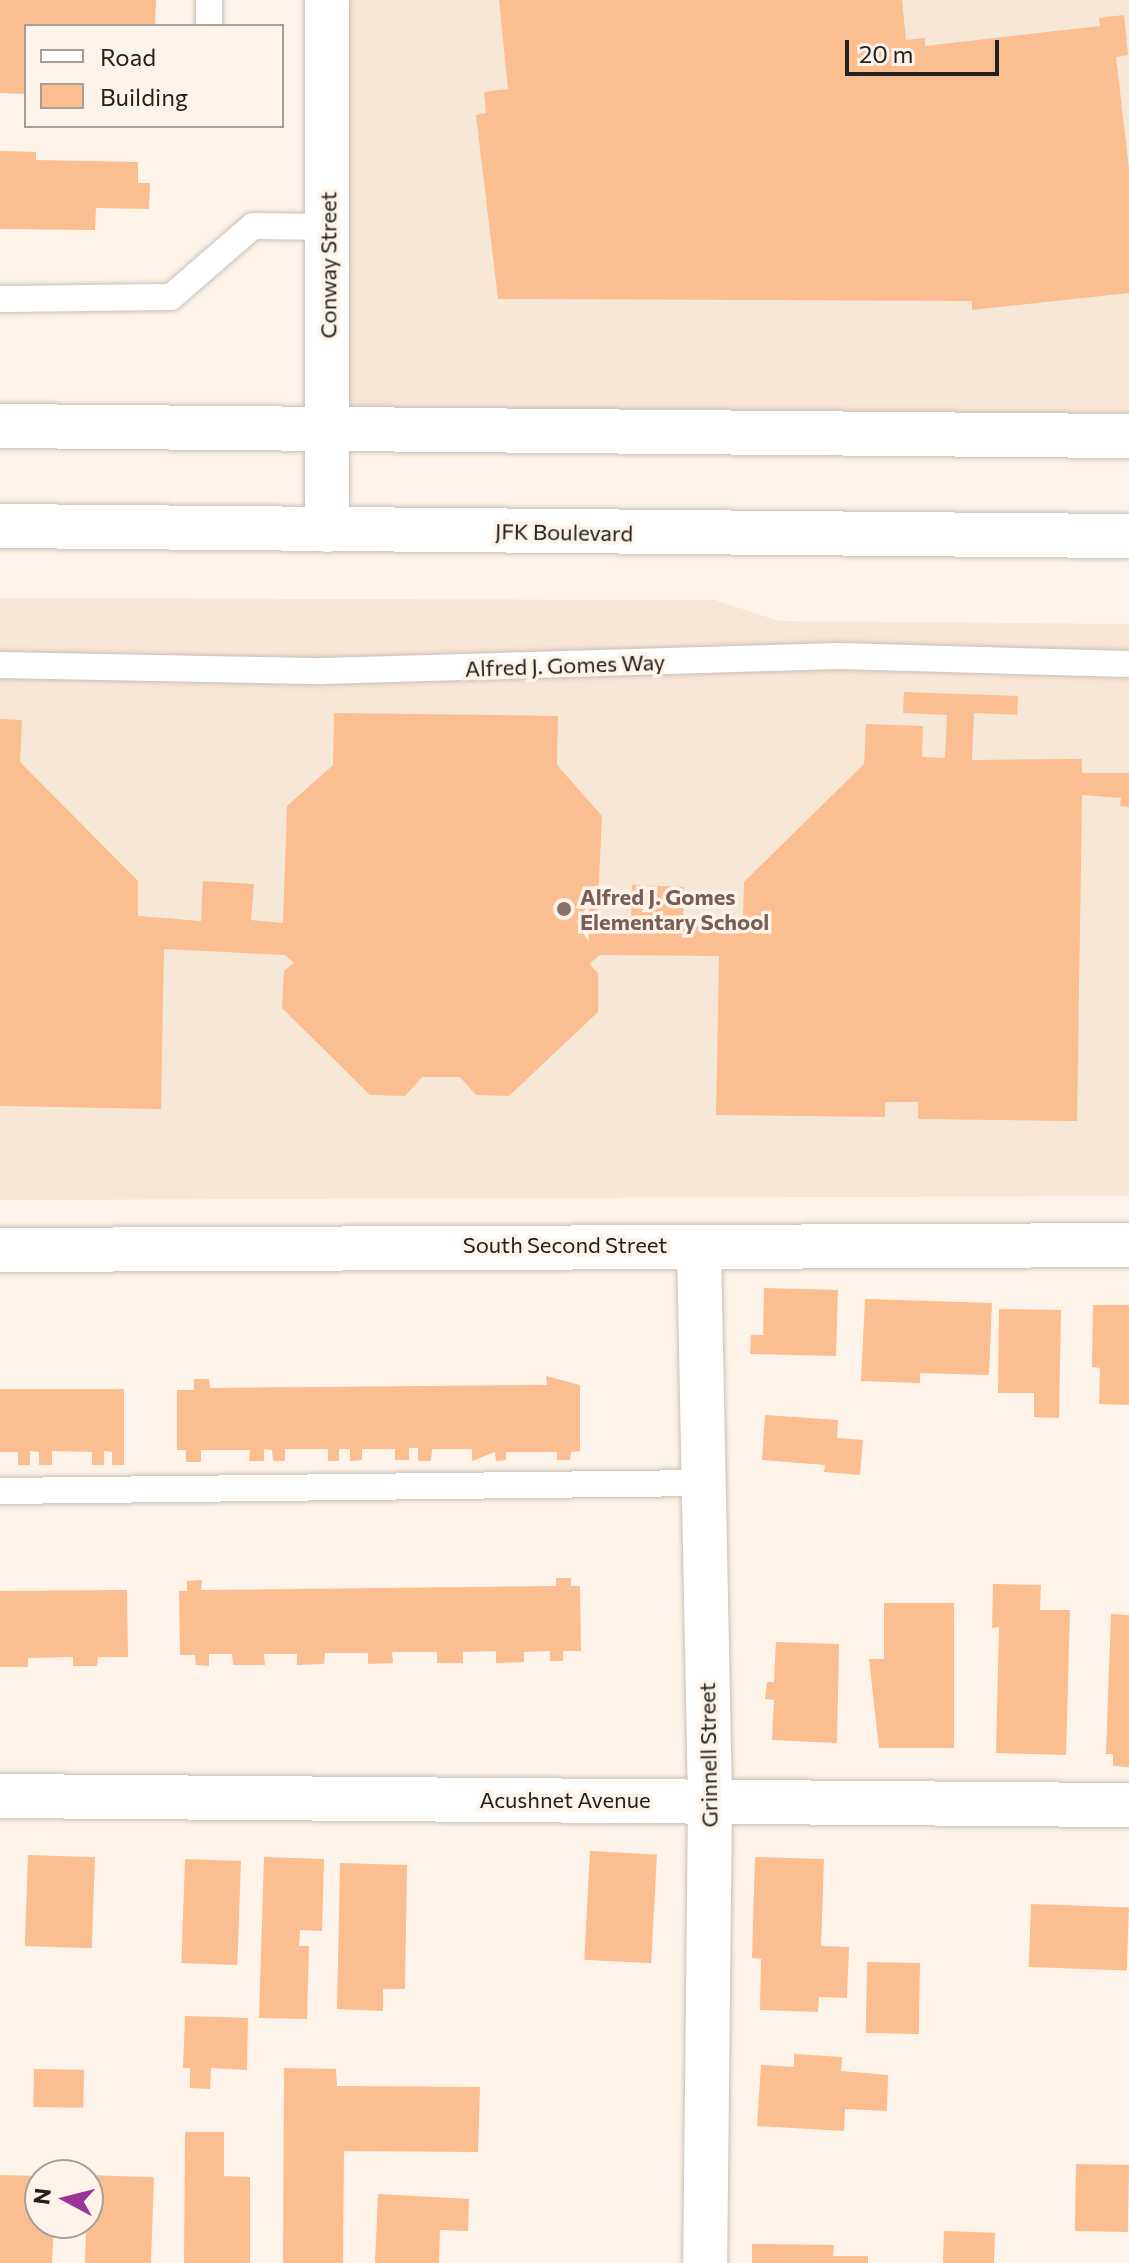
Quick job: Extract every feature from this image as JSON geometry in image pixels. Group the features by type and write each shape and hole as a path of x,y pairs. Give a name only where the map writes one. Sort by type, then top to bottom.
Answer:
{"street":[{"name":"Conway Street","path":"327,0 327,530"},
{"path":"0,426 1129,436"},
{"name":"JFK Boulevard","path":"0,526 1129,536"},
{"name":"South Second Street","path":"0,1250 1129,1245"},
{"name":"Grinnell Street","path":"699,1247 710,1801 705,2263"},
{"name":"Acushnet Avenue","path":"0,1796 1129,1805"}],"lane":[{"path":"209,0 209,24"},
{"path":"0,299 171,297 253,226 327,227"},
{"name":"Alfred J. Gomes Way","path":"0,665 323,671 839,656 1129,664"},
{"path":"0,1491 704,1483"}],"shaded area":[{"path":"327,0 1129,0 1129,429 327,429"},
{"name":"Alfred J. Gomes Elementary School","path":"0,598 715,600 779,621 1129,624 1129,1196 0,1200"}],"building":[{"path":"0,0 156,0 155,24 24,24 24,94 0,93"},
{"path":"499,0 902,0 906,40 925,38 925,46 1100,26 1099,18 1124,15 1128,55 1116,57 1129,169 1129,293 972,310 972,301 498,299 476,115 486,113 484,92 508,89"},
{"path":"0,151 36,152 36,160 138,162 138,183 150,183 149,209 96,208 95,230 0,229"},
{"path":"904,692 1018,696 1017,715 974,713 972,760 1082,759 1082,773 1129,773 1129,807 1120,806 1121,798 1082,795 1077,1121 918,1119 918,1102 885,1102 885,1117 716,1115 719,956 600,955 589,964 598,973 598,1012 509,1096 476,1095 460,1077 422,1077 405,1096 370,1095 282,1008 284,971 294,963 285,955 164,949 161,1109 0,1106 0,719 22,720 20,762 138,881 138,916 201,921 203,881 254,884 251,920 283,923 287,806 333,765 334,713 558,716 557,765 602,816 597,924 631,925 632,885 684,887 683,925 716,927 716,918 743,919 744,882 864,764 866,724 923,726 922,757 945,758 947,715 903,713"},
{"path":"764,1288 838,1290 836,1356 750,1354 751,1335 763,1335"},
{"path":"865,1299 992,1303 989,1375 920,1373 920,1383 861,1381"},
{"path":"1093,1305 1129,1305 1129,1405 1099,1404 1100,1368 1092,1367"},
{"path":"999,1309 1061,1310 1059,1418 1034,1417 1034,1393 998,1393"},
{"path":"546,1376 580,1385 580,1451 571,1452 570,1460 557,1460 557,1452 506,1452 506,1460 496,1461 495,1452 472,1461 472,1449 432,1449 431,1461 418,1461 418,1448 409,1448 409,1460 395,1460 395,1449 362,1449 362,1460 350,1461 350,1449 339,1449 339,1461 328,1461 328,1449 285,1449 285,1461 273,1461 272,1450 264,1449 264,1461 249,1461 250,1450 201,1450 201,1462 186,1462 186,1450 177,1450 177,1390 194,1390 194,1379 209,1379 210,1388 547,1385"},
{"path":"0,1389 124,1389 124,1465 112,1465 112,1452 104,1451 104,1465 92,1465 92,1452 52,1451 52,1465 39,1465 39,1452 30,1451 30,1465 18,1465 18,1452 0,1452"},
{"path":"765,1415 838,1420 837,1438 863,1440 860,1475 824,1472 825,1465 762,1460"},
{"path":"556,1578 571,1578 571,1586 580,1586 581,1651 563,1651 563,1661 550,1661 550,1651 524,1652 524,1662 496,1663 496,1651 463,1652 463,1663 437,1663 437,1652 392,1652 393,1663 368,1664 368,1653 325,1653 324,1664 297,1665 297,1654 264,1654 265,1665 233,1665 232,1654 209,1654 209,1666 196,1665 195,1655 180,1655 179,1591 187,1591 187,1581 202,1580 201,1590 556,1586"},
{"path":"993,1584 1041,1585 1040,1610 1070,1610 1066,1755 996,1753 999,1627 992,1628"},
{"path":"127,1590 128,1657 98,1657 97,1666 73,1666 73,1657 28,1658 28,1667 0,1667 0,1591"},
{"path":"884,1603 954,1603 954,1748 879,1748 869,1659 884,1659"},
{"path":"1111,1614 1129,1615 1129,1767 1113,1766 1113,1754 1106,1754"},
{"path":"776,1642 839,1644 837,1743 772,1740 774,1700 765,1699 767,1682 774,1682"},
{"path":"590,1851 657,1855 651,1963 584,1960"},
{"path":"28,1855 95,1857 92,1948 25,1946"},
{"path":"264,1857 324,1859 322,1931 300,1930 299,1946 309,1946 307,2019 259,2018"},
{"path":"755,1857 824,1859 821,1946 849,1947 847,1998 819,1997 818,2012 760,2010 761,1959 752,1958"},
{"path":"185,1859 241,1861 237,1965 181,1963"},
{"path":"340,1863 407,1865 405,1989 383,1989 383,2011 337,2009"},
{"path":"1031,1904 1129,1907 1127,1970 1029,1967"},
{"path":"867,1962 920,1963 919,2034 866,2033"},
{"path":"185,2016 248,2018 247,2070 211,2068 210,2089 190,2088 190,2068 183,2068"},
{"path":"794,2054 842,2057 841,2071 888,2075 887,2111 845,2109 844,2131 757,2126 761,2065 794,2067"},
{"path":"284,2068 336,2069 337,2086 480,2087 478,2152 344,2151 343,2263 283,2263"},
{"path":"34,2069 84,2070 83,2108 33,2107"},
{"path":"185,2132 224,2132 224,2176 250,2177 250,2263 184,2263"},
{"path":"1076,2164 1129,2165 1128,2232 1075,2231"},
{"path":"0,2175 24,2176 24,2239 53,2239 52,2263 0,2263"},
{"path":"104,2176 154,2177 151,2263 85,2263 86,2239 104,2239"},
{"path":"378,2194 469,2199 468,2231 440,2230 439,2263 375,2263"},
{"path":"944,2231 995,2233 994,2263 943,2263"},
{"path":"752,2244 834,2245 833,2256 868,2256 868,2263 752,2263"}],"place":[{"name":"Alfred J. Gomes Elementary School","path":"564,909"}]}
